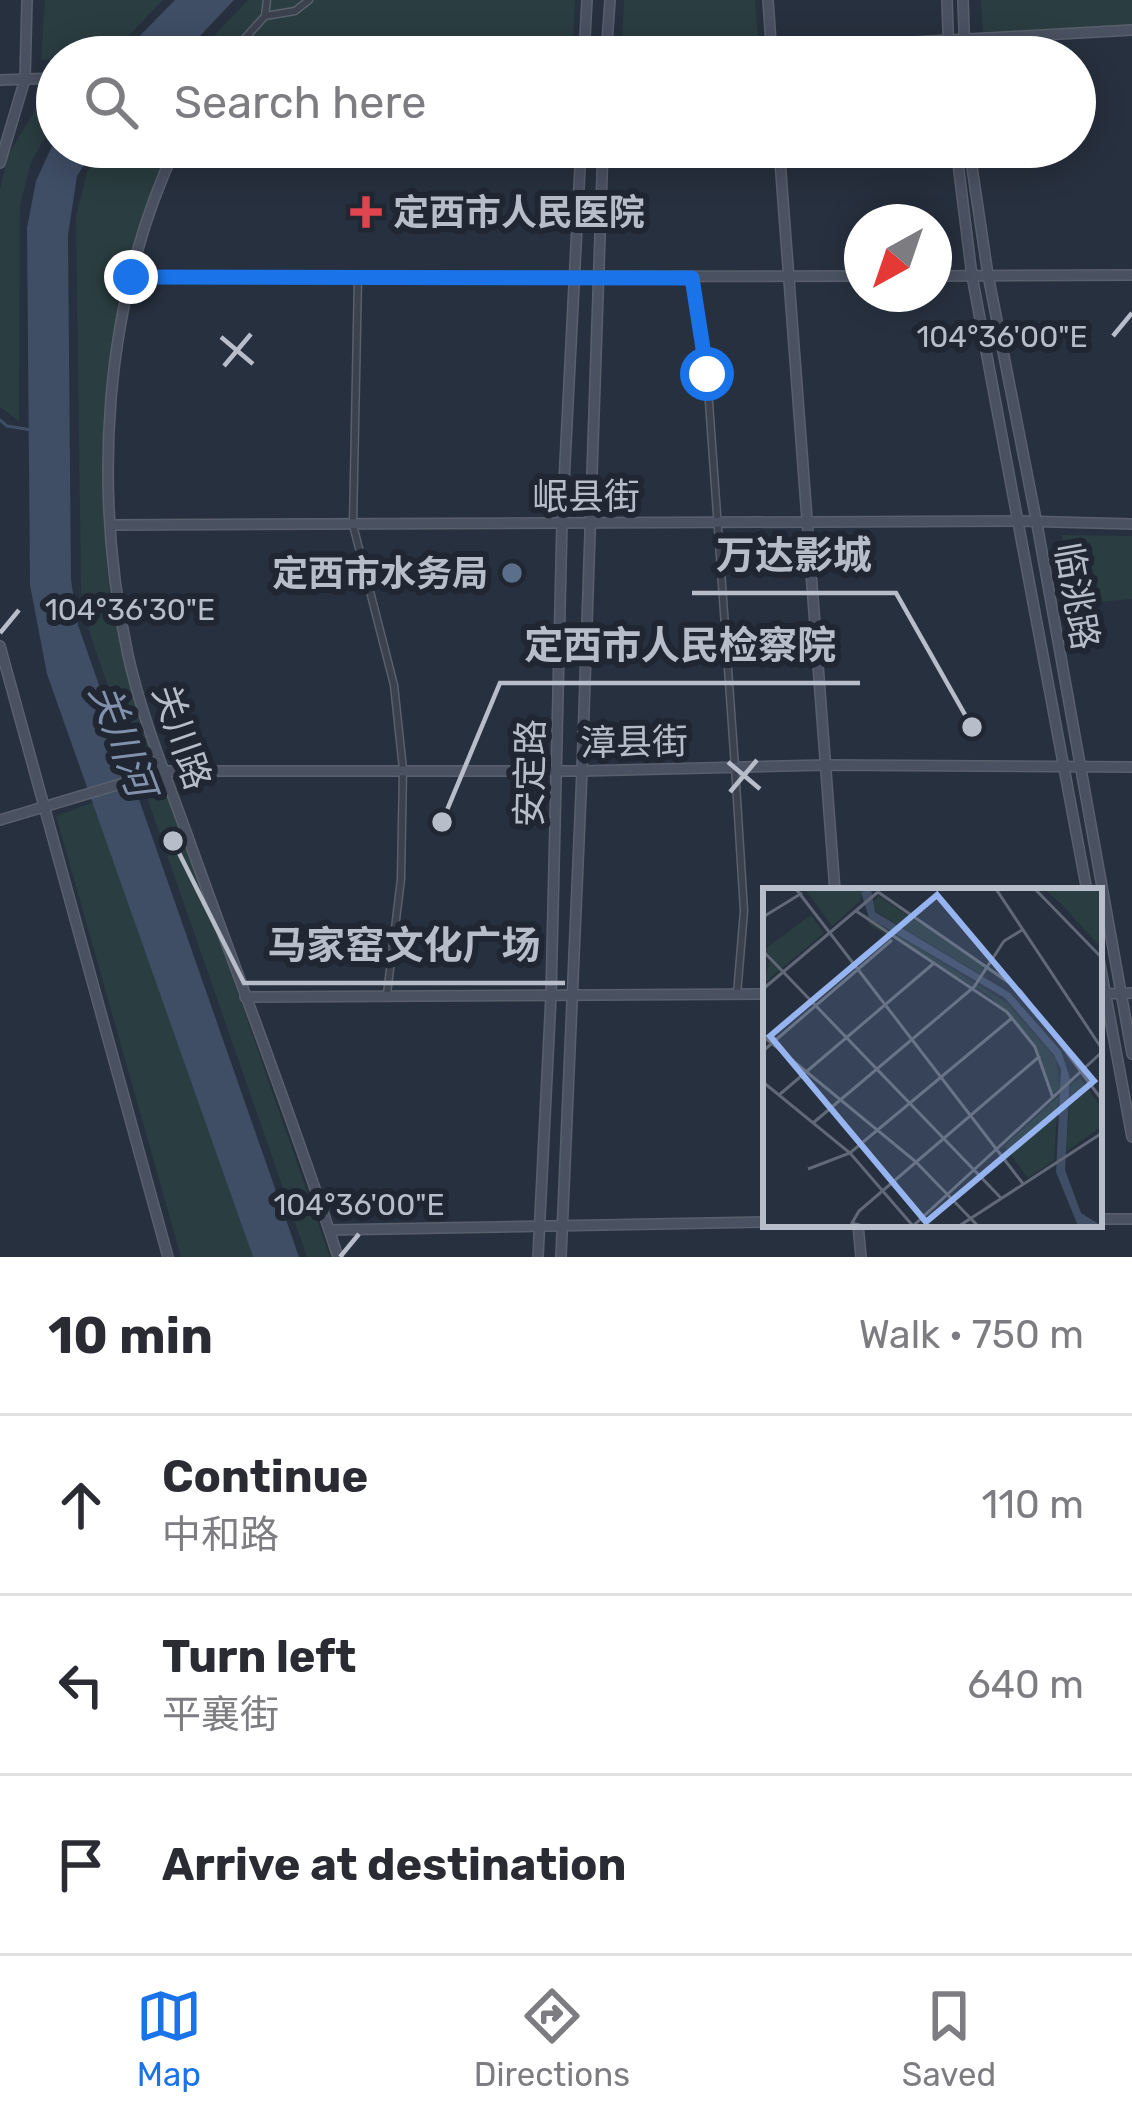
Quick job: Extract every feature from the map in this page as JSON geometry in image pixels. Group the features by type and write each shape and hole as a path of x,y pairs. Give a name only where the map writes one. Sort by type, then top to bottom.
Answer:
{"street":[{"path":"0,163 25,79 27,0"},
{"path":"247,36 265,16 267,0"},
{"path":"265,16 295,11 308,0"},
{"path":"585,36 587,0"},
{"path":"607,36 610,0"},
{"path":"768,0 771,36"},
{"path":"947,0 949,36"},
{"path":"963,0 964,36"},
{"path":"1020,36 1132,30"},
{"path":"0,80 36,79"},
{"name":"关川路","path":"167,168 146,220 131,277 112,402 108,483 128,655 141,707 338,1257"},
{"name":"安定路","path":"538,1257 551,996 562,522 580,168"},
{"name":"安定路","path":"561,1257 583,771 602,168"},
{"path":"780,168 835,888"},
{"name":"临洮路","path":"959,168 972,276 1086,888"},
{"name":"临洮路","path":"972,168 988,275 1126,993 1132,1054"},
{"path":"952,276 1132,275"},
{"path":"131,277 844,276"},
{"path":"358,278 353,525 394,685 403,769 401,879 387,994"},
{"path":"692,278 707,374 735,767 743,910 737,994"},
{"name":"岷县街","path":"111,525 1019,520 1132,524"},
{"path":"0,646 168,1257"},
{"name":"漳县街","path":"0,820 164,771 1132,767"},
{"path":"1126,993 1102,994 1132,1136"},
{"path":"245,997 763,994"},
{"path":"329,1230 763,1222"},
{"path":"859,1227 861,1257"}],"shaded area":[{"path":"45,0 163,0 128,36 43,36"},
{"path":"248,0 575,0 573,36 214,36"},
{"path":"624,0 755,0 758,36 622,36"},
{"path":"981,0 1132,0 1132,26 983,32"},
{"path":"36,109 36,153 20,205 19,421 0,407 0,189 8,155"},
{"path":"90,168 162,168 128,273 107,411 104,481 115,618 146,738 330,1257 307,1257 91,637 81,592 76,216"},
{"path":"1062,535 1132,536 1132,599 1078,604"},
{"path":"94,802 253,1257 181,1257 56,816"}],"water":[{"path":"175,0 234,0 200,36 140,36"},
{"path":"42,168 82,168 68,235 71,580 78,625 299,1257 253,1257 47,674 30,585 27,228"}],"waterway":[{"path":"0,420 7,426 32,430"}],"place":[{"name":"定西市人民医院","path":"366,212"},
{"name":"定西市水务局","path":"512,573"},
{"name":"万达影城","path":"972,727"},
{"name":"定西市人民检察院","path":"442,822"},
{"name":"马家窑文化广场","path":"173,841"}],"route":[{"path":"131,277 692,278 707,374"}],"water label":[{"name":"关川河","path":"122,740"}]}
